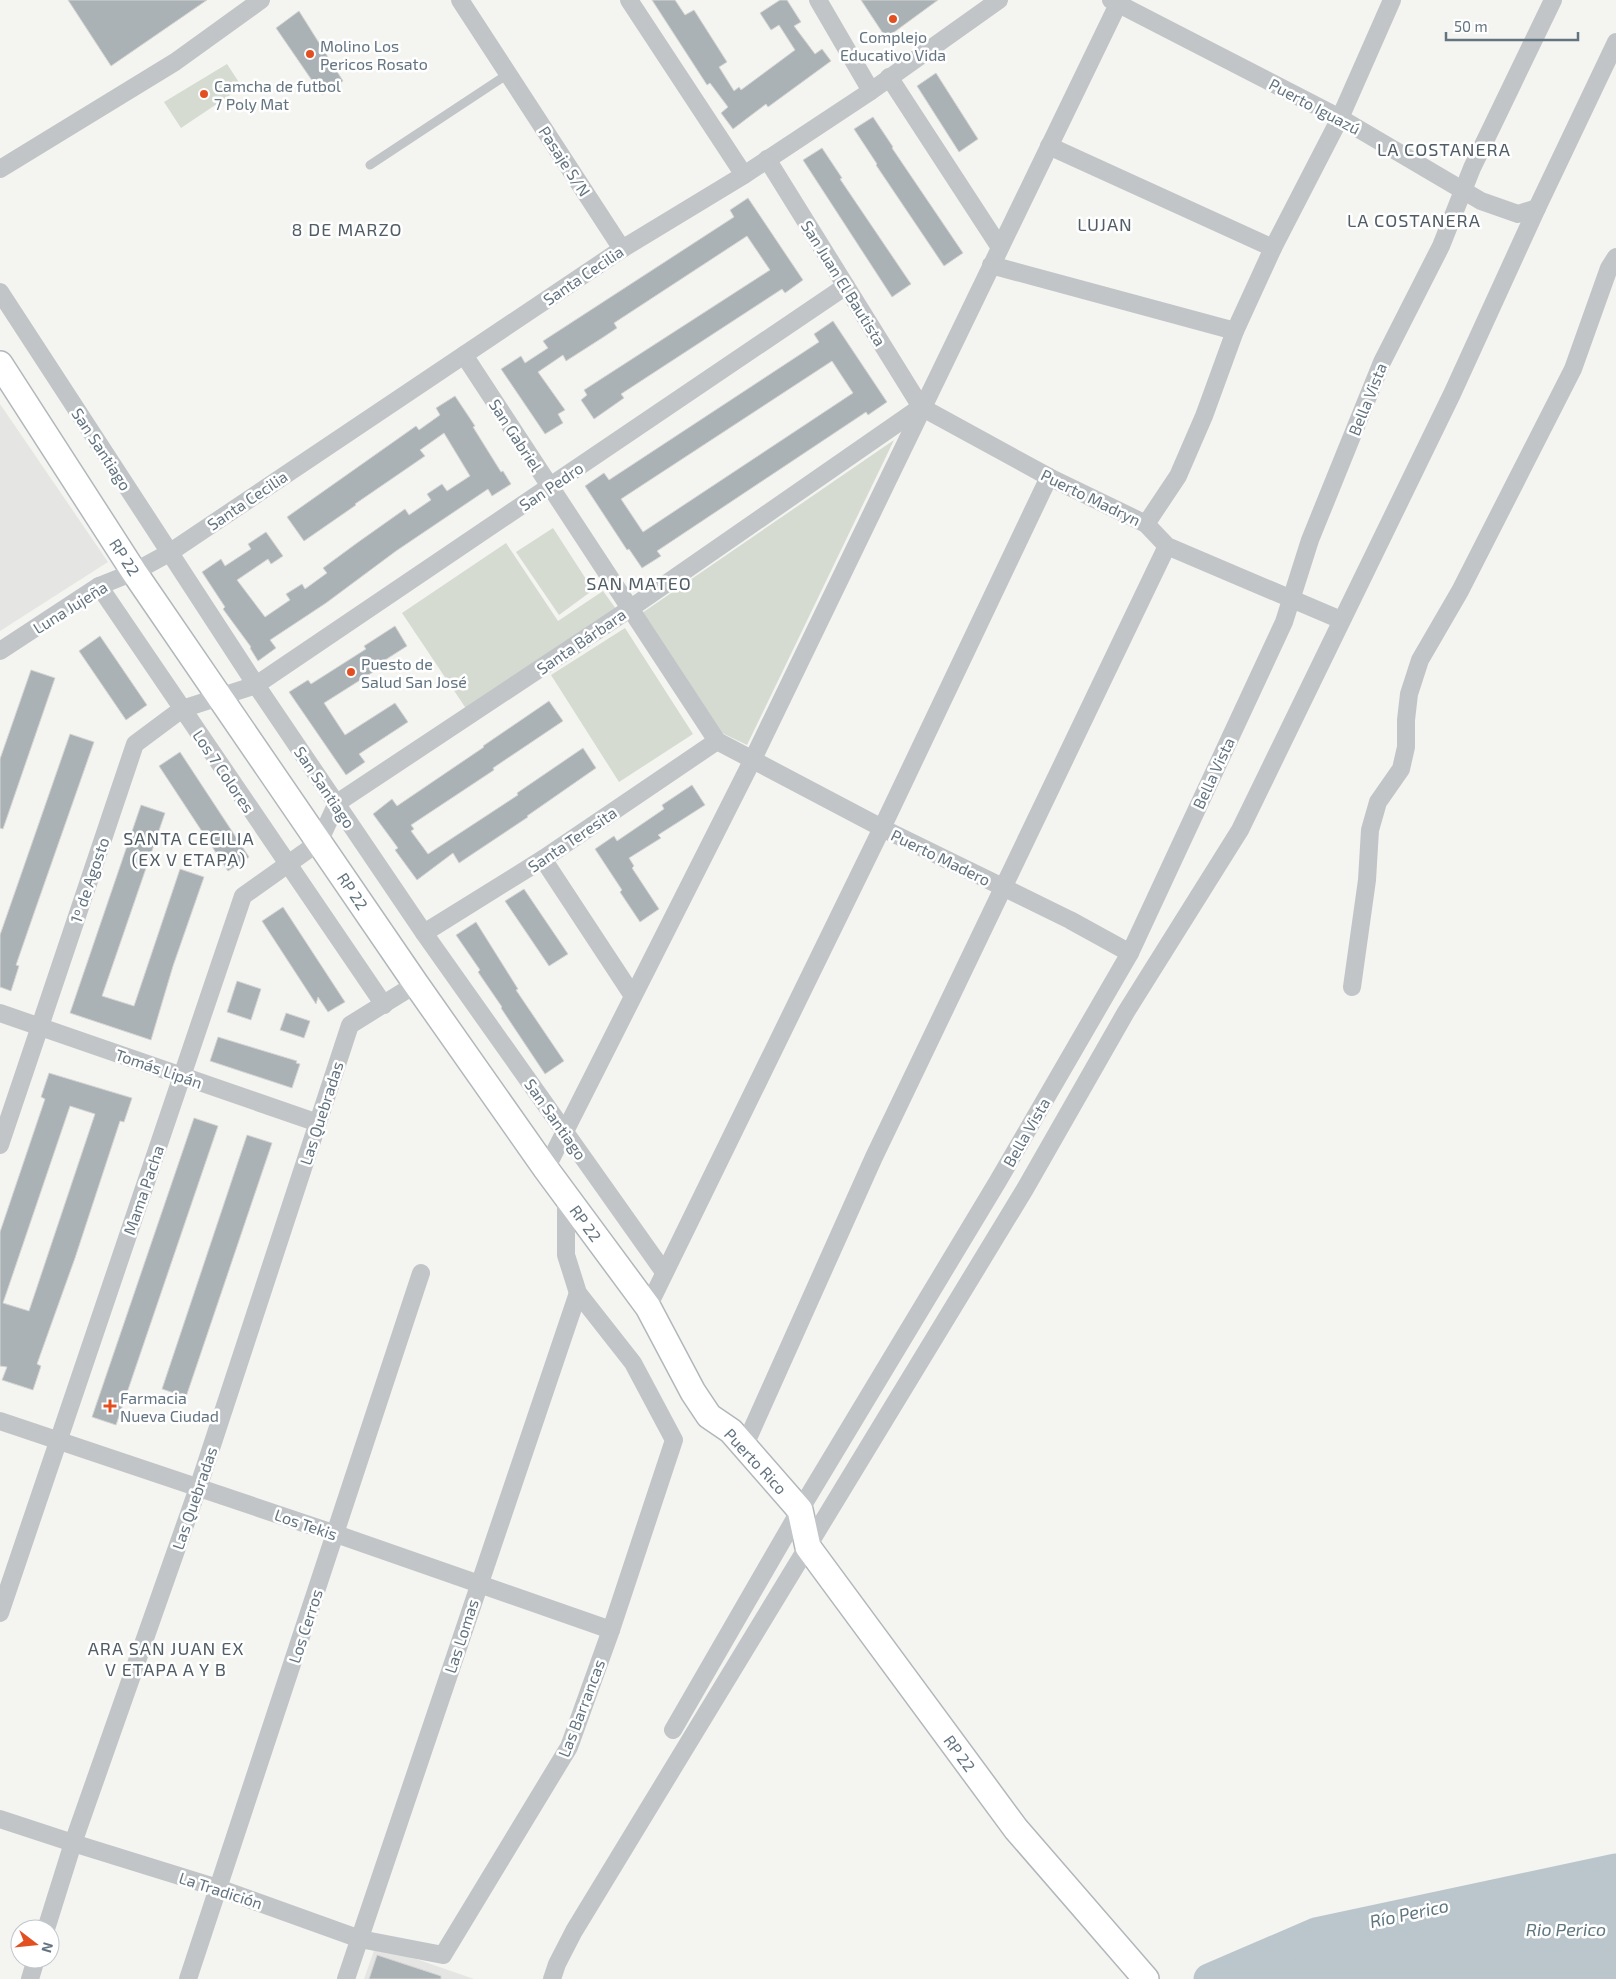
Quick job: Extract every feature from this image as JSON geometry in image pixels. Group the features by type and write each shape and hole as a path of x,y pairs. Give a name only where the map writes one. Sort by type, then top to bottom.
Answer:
{"street":[{"path":"0,169 174,62 261,0"},
{"name":"Pasaje S/N","path":"460,0 622,249"},
{"path":"629,0 744,175"},
{"path":"818,0 871,91"},
{"name":"Santa Cecilia","path":"169,553 622,249 744,175 871,91 999,0"},
{"path":"1146,524 1178,476 1204,416 1235,331 1272,248 1340,118 1392,0"},
{"name":"Bella Vista","path":"673,1730 800,1510 998,1181 1130,953 1284,622 1310,540 1382,362 1441,246 1472,168 1553,0"},
{"path":"546,1169 752,761 921,407 1049,146 1116,1"},
{"name":"Puerto Iguazú","path":"1116,1 1340,118 1464,189 1481,201 1518,214 1537,208"},
{"path":"552,1979 557,1964 574,1931 1020,1197 1126,1012 1240,830 1452,394 1537,208 1610,71 1616,42"},
{"path":"889,77 999,246"},
{"path":"1049,146 1272,248"},
{"name":"San Juan El Bautista","path":"767,159 921,407"},
{"path":"1352,987 1367,880 1370,830 1378,802 1401,769 1406,747 1406,720 1409,694 1420,660 1460,591 1573,369 1609,268 1616,257"},
{"path":"991,265 1235,331"},
{"name":"San Pedro","path":"256,685 846,286"},
{"name":"San Santiago","path":"0,292 256,685 424,933 664,1272"},
{"name":"San Gabriel","path":"464,355 717,741"},
{"name":"RP 22","path":"0,364 134,572 416,984 546,1169 648,1307 693,1392 709,1416"},
{"name":"Puerto Madryn","path":"921,407 1049,477 1146,524 1167,546 1341,620"},
{"name":"Santa Bárbara","path":"337,803 631,608 921,407"},
{"path":"648,1307 882,828 1049,477"},
{"path":"745,1445 874,1157 1002,886 1167,546"},
{"name":"Luna Jujeña","path":"3,649 98,586 134,572 169,553"},
{"name":"Los 7 Colores","path":"98,586 384,1005"},
{"path":"0,666 3,649"},
{"name":"1º de Agosto","path":"0,1145 135,744 182,709 256,685"},
{"name":"Puerto Madero","path":"717,741 882,828 1002,886 1130,953"},
{"name":"Santa Teresita","path":"424,933 543,859 717,741"},
{"path":"319,842 337,803"},
{"name":"Mama Pacha","path":"0,1613 243,896 319,842"},
{"path":"543,859 633,996"},
{"name":"Las Quebradas","path":"49,1919 73,1843 198,1488 350,1025 416,984"},
{"name":"Tomás Lipán","path":"0,1014 318,1123"},
{"path":"566,1201 566,1255 578,1293"},
{"name":"Los Cerros","path":"188,1979 421,1273"},
{"name":"Las Barrancas","path":"443,1955 569,1748 611,1630 674,1440 633,1363 578,1293"},
{"name":"Las Lomas","path":"346,1979 478,1584 578,1293"},
{"name":"Puerto Rico","path":"709,1416 731,1430 800,1510"},
{"name":"Los Tekis","path":"0,1420 611,1630"},
{"name":"RP 22","path":"800,1510 808,1547 1016,1829 1146,1979"},
{"name":"La Tradición","path":"0,1818 218,1888 360,1939 443,1955"}],"lane":[{"path":"370,165 508,74"}],"shaded area":[{"name":"Camcha de futbol 7 Poly Mat","path":"227,64 242,87 181,128 164,102"},
{"path":"0,404 108,562 0,631"},
{"path":"894,440 747,745 718,731 642,613"},
{"path":"553,528 593,590 559,615 516,552"},
{"path":"506,543 558,621 603,591 619,613 469,713 402,613"},
{"path":"625,628 693,734 619,782 551,675"},
{"path":"376,1945 474,1979 364,1979"}],"water":[{"name":"Rio Perico","path":"1616,1869 1616,1979 1209,1979 1316,1933"}],"building":[{"path":"68,0 207,0 111,66"},
{"path":"652,0 675,0 685,15 694,10 727,62 719,67 734,91 739,87 741,90 795,50 779,25 771,30 760,13 780,0 787,0 801,22 794,26 815,54 822,49 831,61 768,107 766,104 733,129 721,113 728,107 710,83 707,85"},
{"name":"Complejo Educativo Vida","path":"861,0 938,0 886,38"},
{"name":"Molino Los Pericos Rosato","path":"299,11 343,81 322,95 276,28"},
{"path":"936,73 978,139 959,152 917,86"},
{"path":"873,117 963,253 944,266 854,129"},
{"path":"822,148 842,178 840,179 911,284 892,297 803,160"},
{"path":"748,198 803,280 785,293 782,289 621,394 624,398 594,419 581,400 587,395 584,390 770,270 747,236 614,323 617,328 602,338 566,361 563,355 538,372 565,410 558,414 563,423 545,434 501,369 521,356 525,363 548,348 543,341 734,217 730,210"},
{"path":"833,321 887,402 868,415 866,412 657,551 661,556 642,568 629,549 627,550 585,486 604,473 609,480 819,342 814,334","holes":["832,361 853,393 643,532 621,499"]},
{"path":"455,396 475,426 473,427 501,472 503,471 511,484 492,496 488,489 396,551 326,603 270,640 276,648 258,661 251,647 223,609 225,607 202,572 221,559 225,566 251,549 248,544 266,532 283,556 271,564 268,559 237,580 265,617 290,600 286,594 302,584 305,589 327,573 323,568 405,509 409,515 431,500 427,494 442,484 447,491 470,476 444,433 420,450 425,456 304,541 287,517 416,426 419,430 440,415 436,408"},
{"path":"395,626 407,646 371,669 373,672 324,703 345,735 395,703 408,722 359,754 365,762 346,775 289,692 308,680 311,684 366,649 364,646"},
{"path":"100,636 147,705 126,720 79,651"},
{"path":"31,670 55,678 3,829 0,828 0,759"},
{"path":"549,701 563,721 411,825 414,829 411,831 428,854 518,795 517,793 583,748 596,768 528,817 459,863 453,853 417,880 395,850 398,848 373,814 392,799 397,806"},
{"path":"70,734 94,742 16,965 19,966 11,991 0,987 0,935"},
{"path":"180,752 249,857 228,871 159,766"},
{"path":"692,785 705,805 658,835 661,838 629,858 634,866 632,868 659,909 640,922 595,849 614,836 617,841 664,809 662,805"},
{"path":"141,805 165,813 102,996 134,1006 180,869 204,877 173,966 151,1040 70,1013"},
{"path":"524,889 568,954 549,966 505,901"},
{"path":"283,907 345,1002 328,1012 318,997 316,1004 262,921"},
{"path":"476,922 518,989 516,990 564,1061 545,1074 456,935"},
{"path":"237,981 261,989 251,1020 227,1012"},
{"path":"286,1013 310,1021 304,1038 280,1030"},
{"path":"218,1037 297,1061 296,1063 300,1064 292,1088 210,1061"},
{"path":"49,1073 132,1098 124,1122 120,1121 75,1258 37,1364 41,1366 33,1390 2,1380 7,1367 0,1366 0,1232 45,1099 41,1097","holes":["70,1106 95,1114 29,1311 3,1303"]},
{"path":"194,1118 218,1126 116,1425 92,1417"},
{"path":"247,1135 272,1143 186,1397 162,1389"},
{"path":"377,1955 441,1976 441,1979 369,1979"}],"waterway":[{"name":"Río Perico","path":"1209,1979 1316,1933 1616,1869"}],"place":[{"name":"Complejo Educativo Vida","path":"893,19"},
{"name":"Molino Los Pericos Rosato","path":"310,54"},
{"name":"Camcha de futbol 7 Poly Mat","path":"204,94"},
{"name":"Puesto de Salud San José","path":"351,672"},
{"name":"Farmacia Nueva Ciudad","path":"110,1406"}],"district":[{"name":"LA COSTANERA","path":"1444,149"},
{"name":"LA COSTANERA","path":"1414,220"},
{"name":"LUJAN","path":"1105,224"},
{"name":"8 DE MARZO","path":"347,229"},
{"name":"SAN MATEO","path":"639,583"},
{"name":"SANTA CECILIA (EX V ETAPA)","path":"189,848"},
{"name":"ARA SAN JUAN EX V ETAPA A Y B","path":"166,1658"}]}
